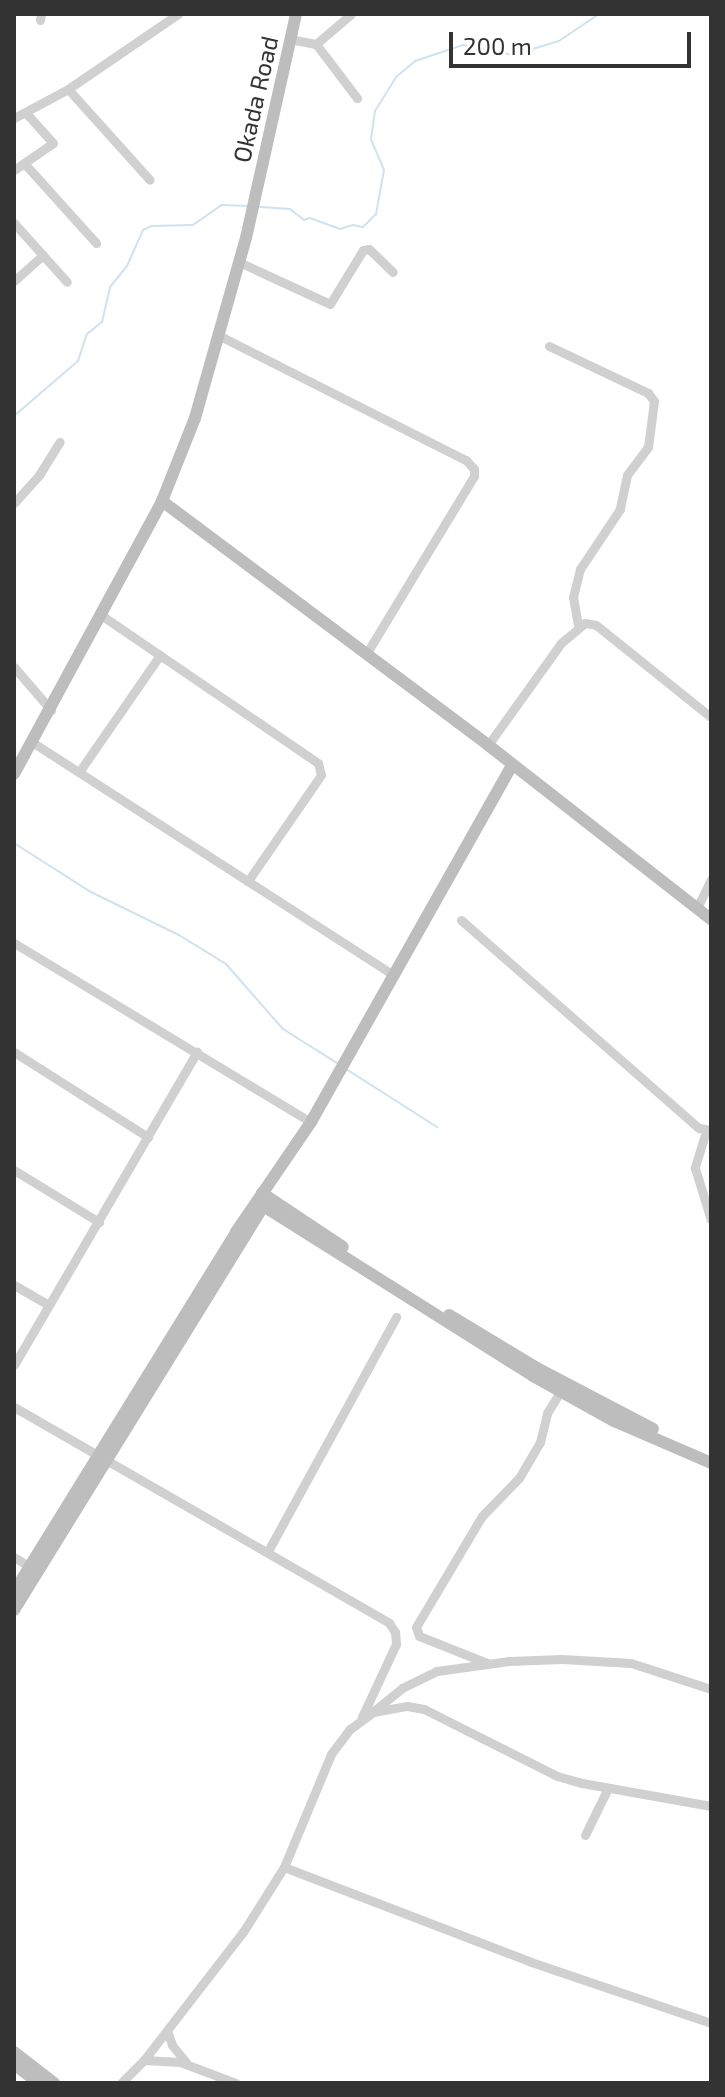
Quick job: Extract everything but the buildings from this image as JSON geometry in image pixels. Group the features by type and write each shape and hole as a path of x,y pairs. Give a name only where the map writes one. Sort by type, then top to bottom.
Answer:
{"street":[{"path":"14,118 68,89 178,14"},
{"name":"Okada Road","path":"14,774 162,501 195,418 251,217 296,14"},
{"path":"316,44 351,14"},
{"path":"290,39 316,44 357,98"},
{"path":"68,89 150,180"},
{"path":"14,170 53,143 26,113"},
{"path":"24,163 96,243"},
{"path":"14,223 67,282"},
{"path":"239,262 330,304 366,248 393,272"},
{"path":"14,281 43,255"},
{"path":"220,336 466,460 474,469 474,476 366,654"},
{"path":"488,745 578,625 573,597 580,569 620,509 627,475 648,447 654,401 648,393 549,346"},
{"path":"14,503 39,475 60,442"},
{"path":"162,501 488,745 711,919"},
{"path":"101,615 313,758 321,769 321,775 248,881"},
{"path":"578,625 596,625 711,717"},
{"path":"79,772 160,655"},
{"path":"14,667 51,710"},
{"path":"32,742 394,975"},
{"path":"14,1610 102,1458 311,1122 512,766"},
{"path":"697,908 711,879"},
{"path":"461,920 708,1130 694,1163 711,1220"},
{"path":"14,943 311,1122"},
{"path":"14,1052 148,1137"},
{"path":"14,1365 197,1052"},
{"path":"14,1170 99,1222"},
{"path":"276,1179 277,1195 289,1216 561,1391 614,1421 711,1463"},
{"path":"263,1200 537,1368 618,1413 711,1455"},
{"path":"14,1592 252,1225 263,1200"},
{"path":"252,1225 289,1216"},
{"path":"14,1285 48,1305"},
{"path":"268,1551 396,1317"},
{"path":"487,1663 419,1636 416,1627 475,1526 519,1478 540,1442 547,1413 561,1391"},
{"path":"14,1407 268,1551 393,1628 396,1644 362,1717 340,1740 321,1772 284,1867 243,1932 144,2060 121,2083"},
{"path":"14,1557 30,1567"},
{"path":"362,1717 420,1678 455,1667 487,1663 562,1659 631,1663 711,1689"},
{"path":"373,1712 407,1706 424,1709 446,1717 557,1776 711,1806"},
{"path":"585,1835 608,1788"},
{"path":"284,1867 531,1962 711,2023"},
{"path":"167,2031 176,2051 189,2064"},
{"path":"14,2052 54,2083"},
{"path":"144,2060 189,2064 236,2083"},
{"path":"14,2064 38,2083"}],"waterway":[{"path":"260,207 290,209 304,220 310,218 340,229 353,225 363,227 376,214 384,170 371,139 375,111 396,77 415,61 463,45 513,55 559,41 599,14"},
{"path":"14,416 78,361 87,334 102,322 110,287 127,266 143,230 152,226 193,225 222,205 249,206"},
{"path":"14,843 89,891 179,935 226,964 283,1029 337,1063"},
{"path":"346,1069 437,1127"}]}
